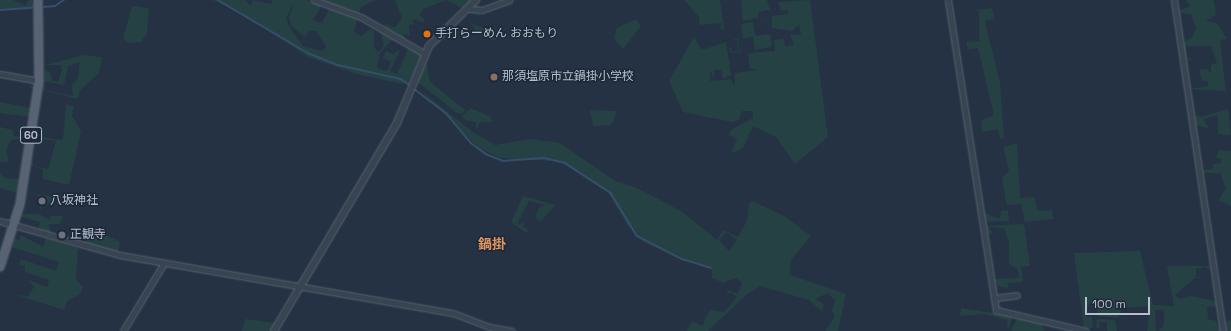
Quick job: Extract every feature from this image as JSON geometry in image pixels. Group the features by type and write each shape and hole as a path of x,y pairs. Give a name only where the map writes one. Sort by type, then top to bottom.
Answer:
{"main road":[{"name":"60","path":"0,267 14,225 39,81 38,0"}],"street":[{"path":"314,0 361,17 425,54"},
{"path":"274,331 397,122 425,54 440,33 470,9 476,0"},
{"path":"470,9 482,10 509,0"},
{"path":"948,0 996,310 1086,331"},
{"path":"1174,0 1223,331"},
{"path":"0,74 39,81"},
{"path":"0,221 80,246 164,263 454,313 490,327 512,331"},
{"path":"122,331 164,263"},
{"path":"994,298 1017,295"}],"green space":[{"path":"0,0 13,0 26,6 28,0 32,0 33,8 0,9"},
{"path":"212,0 245,0 250,5 254,0 271,4 272,0 307,0 322,5 313,20 322,23 330,7 319,0 376,0 361,7 354,32 361,36 370,29 374,31 374,47 378,53 384,46 380,30 400,42 391,41 386,46 379,55 377,68 387,71 391,62 383,58 386,51 393,54 400,50 390,71 397,74 408,49 422,54 408,85 360,75 308,57 240,12","holes":["294,2 289,18 291,26 305,37 309,31 316,31 326,46 323,51 303,46 290,28 286,18"]},
{"path":"395,0 446,0 423,9 419,15 425,19 423,23 415,19 412,22 434,33 432,37 433,33 415,24 409,25 410,36 404,34 404,39 383,28 386,24 395,28 402,18"},
{"path":"446,0 472,0 466,10"},
{"path":"684,0 720,0 724,29 720,29 722,23 699,25 699,17"},
{"path":"741,0 767,0 770,10 758,12 758,18 743,21"},
{"path":"810,0 828,137 795,164 776,137 753,126 743,148 734,153 732,151 737,139 729,135 731,130 753,118 753,111 742,111 739,120 732,122 683,112 669,81 694,37 702,50 726,42 731,75 723,79 721,70 714,70 714,80 710,70 710,81 731,79 735,87 735,73 758,70 750,69 748,53 775,51 774,40 784,39 785,46 794,45 790,34 801,35 799,25 792,31 772,28 772,16 788,14 787,10 781,11 778,2"},
{"path":"1186,0 1214,0 1216,15 1205,21 1217,23 1227,39 1220,40 1228,109 1225,91 1189,89 1208,86 1208,81 1202,81 1199,69 1207,69 1211,74 1211,65 1217,63 1211,46 1186,46 1187,58 1195,59 1187,60 1186,65 1182,43 1192,38 1196,28 1191,14 1177,13 1177,3 1179,11 1190,6"},
{"path":"132,6 149,8 147,33 141,42 128,43 123,38"},
{"path":"992,8 994,19 985,21 1000,83 1004,139 1000,139 998,129 982,132 981,120 993,116 993,111 978,48 968,49 966,42 979,41 979,11 974,10"},
{"path":"636,19 641,26 623,49 614,38 617,28"},
{"path":"768,20 772,44 771,47 755,50 753,37 738,39 740,52 732,53 730,52 730,44 732,52 739,51 737,40 731,40 743,38 741,24 753,22 755,36 770,34 768,21 759,21"},
{"path":"471,23 502,36 494,40 478,34"},
{"path":"84,55 102,57 99,73 80,90 78,99 43,90 44,84 45,90 73,96 72,85 78,78 80,62 68,66 64,85 44,81 45,69 51,74 52,81 58,82 62,70 61,65 46,65"},
{"path":"426,60 430,82 465,110 463,113 457,113 418,82"},
{"path":"27,85 34,87 30,117 0,113 0,102 30,108 33,89"},
{"path":"420,90 474,133 495,145 530,139 560,143 615,181 637,188 681,211 717,240 723,230 738,237 747,221 749,203 753,201 784,216 811,236 791,260 790,275 846,294 838,331 825,331 835,317 832,310 835,301 828,293 815,299 824,304 822,311 809,300 760,286 746,295 708,331 687,331 692,321 702,326 710,310 724,312 737,297 731,292 729,294 726,289 738,294 742,282 736,278 723,283 712,278 712,270 645,243 629,227 608,193 565,165 554,161 500,158 479,148","holes":["726,232 737,240 729,251 719,240"]},
{"path":"66,105 74,106 72,116 81,131 69,185 43,179 43,169 31,166 32,157 33,166 48,169 56,141 35,138 37,128 40,129 39,137 63,140"},
{"path":"471,108 491,117 492,122 480,122 476,130 476,122 465,120 462,116"},
{"path":"1228,109 1231,135 1218,134 1218,115 1204,119 1208,128 1194,125 1193,115 1201,117"},
{"path":"590,110 616,111 611,125 593,126"},
{"path":"0,127 13,130 14,136 26,138 11,140 6,150 9,161 6,162 0,162"},
{"path":"1017,143 1020,198 1035,197 1037,211 1052,210 1053,219 1025,222 1021,204 1008,205 1006,202 1002,178 1009,171 1003,147"},
{"path":"1219,150 1231,151 1231,206 1219,200 1226,188 1220,173 1201,173 1201,170 1213,169 1213,164 1221,163 1221,158 1216,158"},
{"path":"0,172 4,178 20,179 18,193 0,188"},
{"path":"27,192 53,197 52,206 43,205 40,211 38,195"},
{"path":"523,196 555,205 540,222 535,217 539,208 545,205 529,201 518,222 519,225 524,222 523,227 529,230 526,233 511,222"},
{"path":"1008,210 1009,221 984,222 982,212 1000,219 1001,211"},
{"path":"22,214 38,214 50,220 51,216 63,216 60,224 49,224 51,235 38,231 40,222 21,217"},
{"path":"1024,224 1030,266 1021,267 1023,282 1008,283 1008,288 999,287 993,279 1019,278 1018,269 1009,264 1009,243 1004,228 989,227 993,233 988,235 985,226"},
{"path":"86,225 120,242 118,253 83,245 88,232"},
{"path":"21,235 43,247 46,238 78,248 76,279 83,287 80,294 67,301 64,310 10,293 28,297 34,287 28,280 47,287 49,280 25,272 25,266 19,264 21,259 56,271 59,262 12,247 14,238 19,240"},
{"path":"1140,251 1153,305 1174,306 1167,266 1211,266 1207,270 1207,267 1196,269 1196,277 1206,278 1195,278 1175,295 1180,299 1190,296 1216,301 1218,306 1207,307 1208,319 1216,321 1217,325 1231,320 1231,331 1159,331 1164,325 1164,310 1155,310 1156,331 1147,331 1150,306 1122,308 1118,318 1098,316 1096,306 1089,305 1084,316 1092,317 1093,328 1084,329 1074,253"},
{"path":"961,308 1012,316 1008,331 1007,320 985,314 960,316"},
{"path":"1017,318 1041,324 1045,331 1011,331"},
{"path":"245,319 276,323 273,331 242,331"},
{"path":"1097,319 1115,320 1117,331 1107,331 1107,322 1099,322 1100,328 1096,328"}],"waterway":[{"path":"44,7 55,6 64,0"},
{"path":"218,0 308,53 338,65 401,79 410,85"},
{"path":"0,10 32,8"},
{"path":"413,88 446,113 471,143 486,154 503,161 544,158 565,163 611,193 637,236 682,259 711,268"}],"place":[{"name":"手打らーめん おおもり","path":"427,34"},
{"name":"那須塩原市立鍋掛小学校","path":"494,77"},
{"name":"八坂神社","path":"42,201"},
{"name":"正観寺","path":"62,235"}],"district":[{"name":"鍋掛","path":"492,244"}]}
